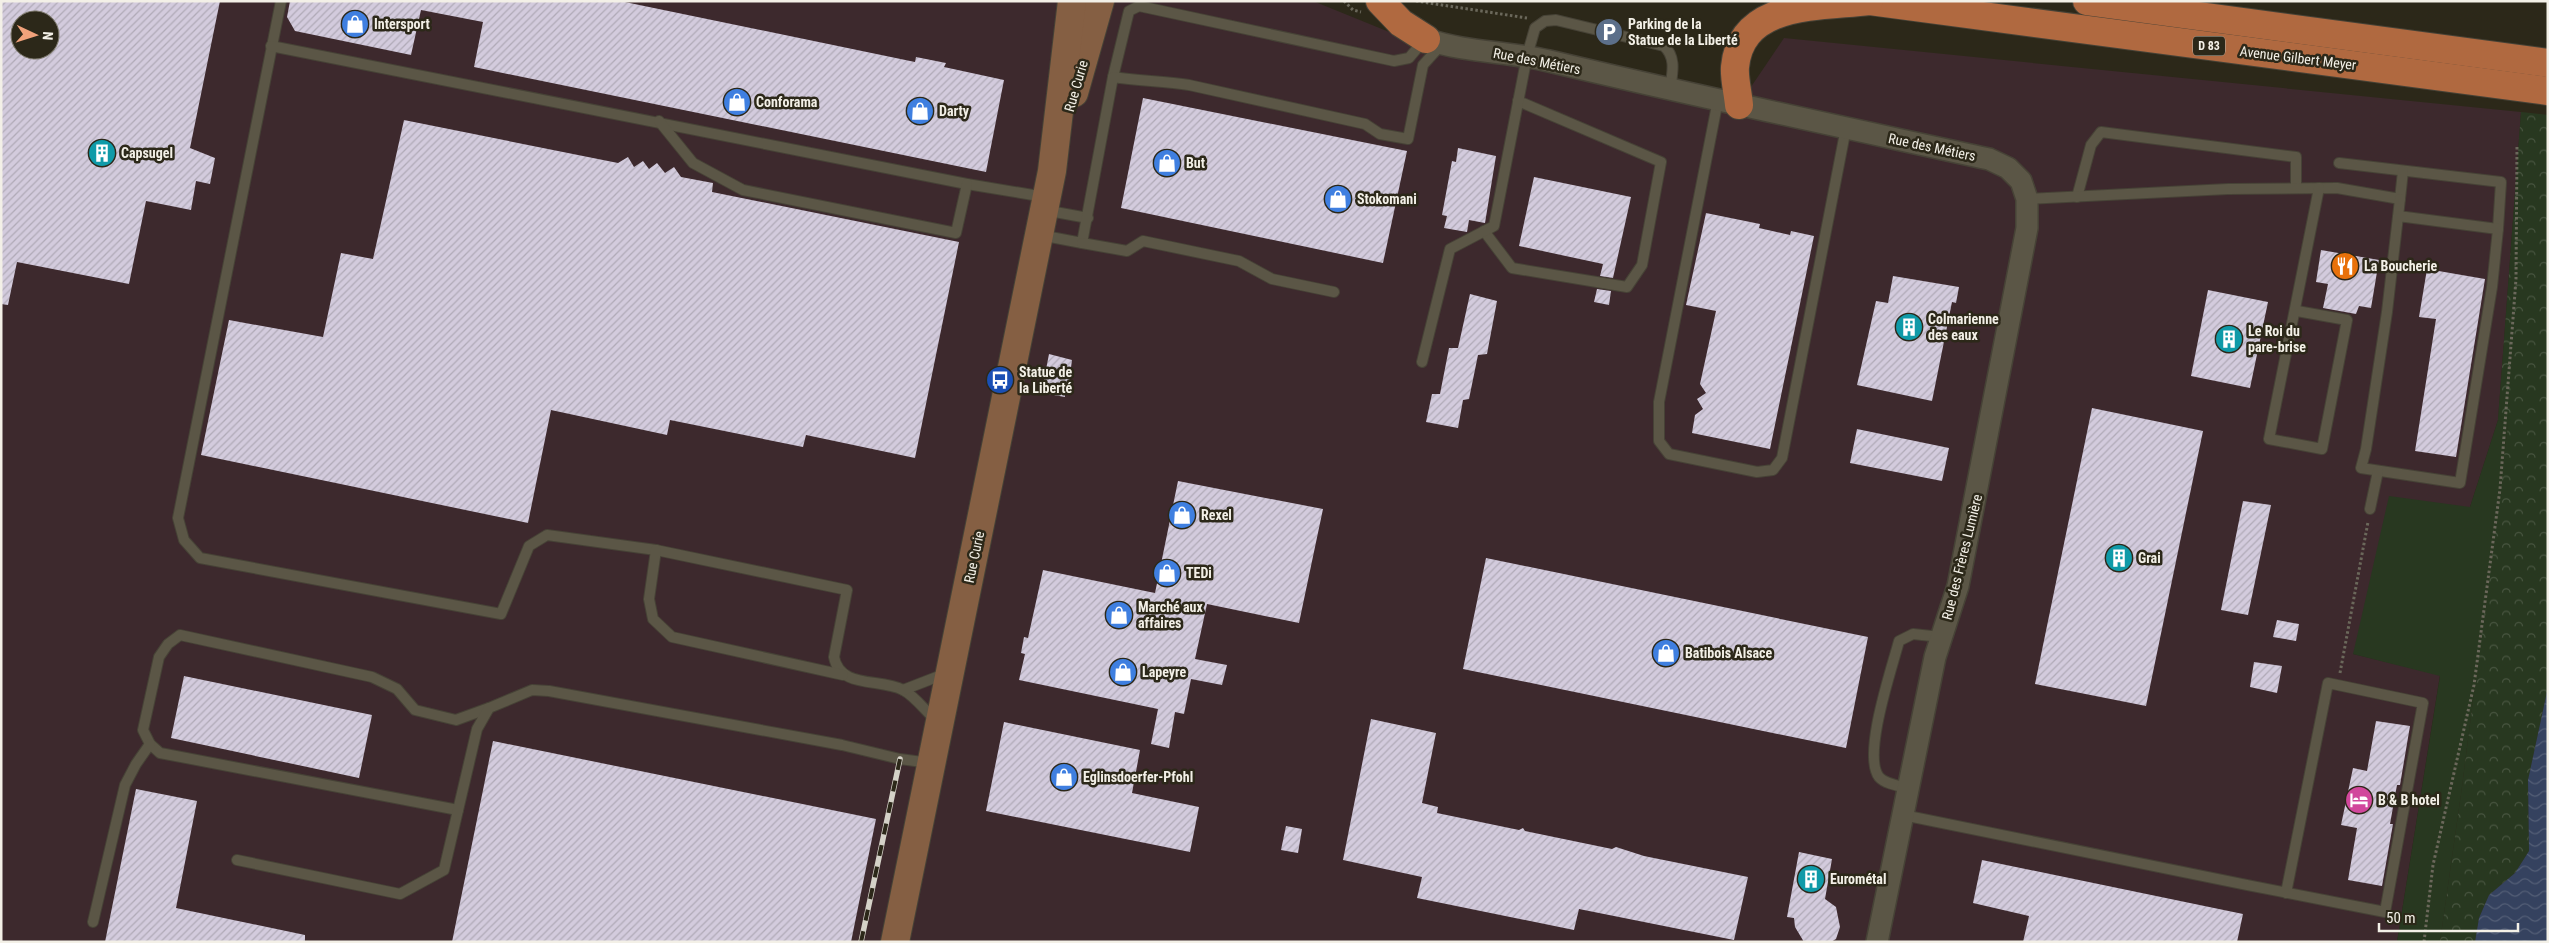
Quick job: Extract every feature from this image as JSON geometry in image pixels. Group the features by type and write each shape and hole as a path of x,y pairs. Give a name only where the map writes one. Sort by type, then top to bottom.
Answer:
{"main road":[{"name":"Rue Curie","path":"1046,203 1072,1"},
{"name":"Rue Curie","path":"895,942 1046,203 1100,1"},
{"path":"1380,1 1401,23 1434,42"},
{"name":"Avenue Gilbert Meyer","path":"1729,103 1735,67 1744,37 1759,21 1780,12 1869,1 2548,91"},
{"name":"Avenue Gilbert Meyer","path":"2087,1 2548,63"}],"street":[{"name":"Rue des Métiers","path":"1434,42 1527,56 1670,90 1989,160 2008,168 2021,181 2027,199"},
{"name":"Rue des Frères Lumière","path":"1877,942 1935,657 1958,586 1979,485 1993,396 2027,228 2027,199"}],"lane":[{"path":"281,1 178,518 184,540 200,558 501,614 529,546 547,535 656,550 847,590 834,657 836,668 844,676"},
{"path":"1082,244 1113,77 1129,11 1140,6 1394,61 1410,58 1434,42"},
{"path":"1422,362 1450,250 1494,226 1527,56 1535,28 1545,21 1556,20 1664,46 1671,52 1673,63 1670,90"},
{"path":"1113,77 1180,84 1365,124 1380,134 1408,138 1423,65 1434,42"},
{"path":"271,46 658,121 967,184 1046,203 1088,218"},
{"path":"1484,231 1512,268 1628,287 1642,265 1661,162 1518,101"},
{"path":"1729,103 1659,402 1659,441 1669,454 1757,472 1773,470 1782,458 1846,128"},
{"path":"658,121 693,163 743,190 956,233 967,184"},
{"path":"2077,197 2090,145 2101,132 2296,157 2296,188"},
{"path":"2339,163 2501,182 2492,287 2460,483 2361,468 2366,449 2387,312 2403,171"},
{"path":"2027,199 2296,188 2337,188 2400,199"},
{"path":"2296,311 2347,320 2322,449 2269,439 2319,188"},
{"path":"1046,203 1082,244 1127,251 1143,241 1239,261 1272,279 1334,292"},
{"path":"2398,216 2498,229"},
{"path":"2370,509 2378,471"},
{"path":"656,550 650,576 649,599 653,619 672,637 904,690 939,724"},
{"path":"1908,788 1880,778 1874,768 1874,739 1900,641 1913,634 1942,637"},
{"path":"458,810 160,754 150,744 143,730 160,657 168,644 180,635 372,677 398,689 415,710 456,720 532,690 549,691 832,744 900,759 931,763"},
{"path":"904,690 950,672"},
{"path":"1903,815 2286,893 2385,912 2423,703 2328,682 2286,893"},
{"path":"237,860 400,894 444,870 477,729 489,708"},
{"path":"93,922 125,785 136,764 150,744"}],"path":[{"path":"1416,1 1545,21"},
{"path":"2424,942 2433,865 2474,685 2500,488 2516,279 2517,145"},
{"path":"2338,684 2370,509"}],"shaded area":[{"path":"1,1 1313,1 1409,40 1736,109 1784,38 2521,112 2498,420 2470,507 2353,654 2440,675 2397,942 1,942"}],"green space":[{"path":"2521,112 2548,115 2548,687 2528,780 2529,851 2515,873 2489,895 2479,918 2475,942 2440,942 2462,787 2508,425 2498,420"},
{"path":"2498,420 2508,425 2462,787 2440,942 2397,942 2440,676 2353,654 2389,496 2470,507"}],"water":[{"path":"2548,687 2548,942 2475,942 2479,918 2489,895 2515,873 2529,851 2528,780"}],"building":[{"name":"Capsugel","path":"1,1 220,1 190,148 215,158 210,184 196,181 191,210 146,201 129,284 17,262 8,305 1,304"},
{"path":"290,1 620,1 915,62 916,57 946,63 944,67 1004,80 986,172 474,67 483,22 421,10 411,55 295,31 287,17"},
{"path":"1143,98 1407,151 1383,263 1121,208"},
{"path":"404,120 618,163 628,157 634,167 643,161 649,169 657,163 665,173 674,167 681,177 713,183 712,192 959,242 915,458 806,435 803,447 670,420 667,435 551,410 528,523 201,455 229,320 323,337 341,253 373,259"},
{"path":"1458,148 1496,156 1485,223 1469,220 1467,232 1444,228 1447,216 1442,215 1452,161 1456,162"},
{"path":"1534,177 1631,197 1613,278 1600,276 1603,264 1519,246"},
{"path":"1706,213 1760,224 1759,228 1790,235 1791,231 1814,236 1770,449 1692,433 1695,415 1703,409 1697,399 1706,393 1700,384 1716,311 1686,305"},
{"path":"2321,250 2379,260 2371,308 2359,306 2356,314 2323,308 2328,284 2316,282"},
{"path":"2427,269 2485,279 2456,457 2415,451 2436,319 2419,317"},
{"name":"Colmarienne des eaux","path":"1893,276 1959,287 1956,303 1952,302 1932,401 1857,385 1876,301 1888,303"},
{"path":"1597,289 1611,291 1609,305 1594,302"},
{"name":"Le Roi du pare-brise","path":"2208,290 2268,302 2250,388 2191,376"},
{"path":"1470,294 1497,301 1487,354 1478,355 1469,399 1463,400 1458,428 1426,422 1432,394 1440,394 1449,348 1458,348"},
{"path":"1049,354 1072,360 1068,390 1065,390 1065,397 1048,394 1049,386 1043,385"},
{"name":"Grai","path":"2092,408 2203,431 2146,706 2035,684"},
{"path":"1857,429 1949,448 1942,481 1850,463"},
{"path":"1178,481 1323,509 1299,623 1207,604 1195,659 1227,665 1222,685 1191,679 1184,714 1175,712 1169,748 1151,744 1158,709 1019,680 1025,654 1021,653 1024,637 1028,638 1043,570 1155,593"},
{"path":"2243,501 2271,505 2248,615 2221,610"},
{"name":"Batibois Alsace","path":"1486,558 1868,637 1846,748 1463,669"},
{"path":"2277,620 2299,624 2296,641 2273,637"},
{"path":"2254,662 2282,666 2277,693 2250,687"},
{"path":"184,676 372,715 359,778 171,738"},
{"path":"1371,719 1436,733 1422,803 1438,807 1437,813 1519,830 1523,828 1525,831 1612,849 1616,847 1644,856 1748,877 1734,940 1579,909 1574,930 1417,898 1422,877 1343,860"},
{"path":"2376,721 2410,726 2400,785 2397,785 2390,824 2393,824 2382,886 2348,880 2357,828 2341,825 2353,768 2367,771"},
{"name":"Eglinsdoerfer-Pfohl","path":"1004,722 1140,750 1132,793 1199,807 1190,852 986,811"},
{"path":"493,741 876,819 851,942 452,942"},
{"path":"136,789 197,801 176,908 305,935 305,942 105,942"},
{"path":"1286,826 1302,829 1298,853 1281,850"},
{"name":"Eurométal","path":"1799,852 1832,859 1825,899 1836,907 1840,927 1836,939 1831,942 1804,942 1795,927 1794,918 1787,917"},
{"path":"1982,860 2243,914 2237,942 2023,942 2029,916 1973,903"}],"railway":[{"path":"861,942 900,759"}],"place":[{"name":"Intersport","path":"355,24"},
{"name":"Parking de la Statue de la Liberté","path":"1609,32"},
{"name":"Conforama","path":"737,102"},
{"name":"Darty","path":"920,111"},
{"name":"Capsugel","path":"102,153"},
{"name":"But","path":"1167,163"},
{"name":"Stokomani","path":"1338,199"},
{"name":"La Boucherie","path":"2345,266"},
{"name":"Colmarienne des eaux","path":"1909,327"},
{"name":"Le Roi du pare-brise","path":"2229,339"},
{"name":"Statue de la Liberté","path":"1000,380"},
{"name":"Rexel","path":"1182,515"},
{"name":"Grai","path":"2119,558"},
{"name":"TEDi","path":"1167,573"},
{"name":"Marché aux affaires","path":"1119,615"},
{"name":"Batibois Alsace","path":"1666,653"},
{"name":"Lapeyre","path":"1123,672"},
{"name":"Eglinsdoerfer-Pfohl","path":"1064,777"},
{"name":"B & B hotel","path":"2359,800"},
{"name":"Eurométal","path":"1811,879"}]}
